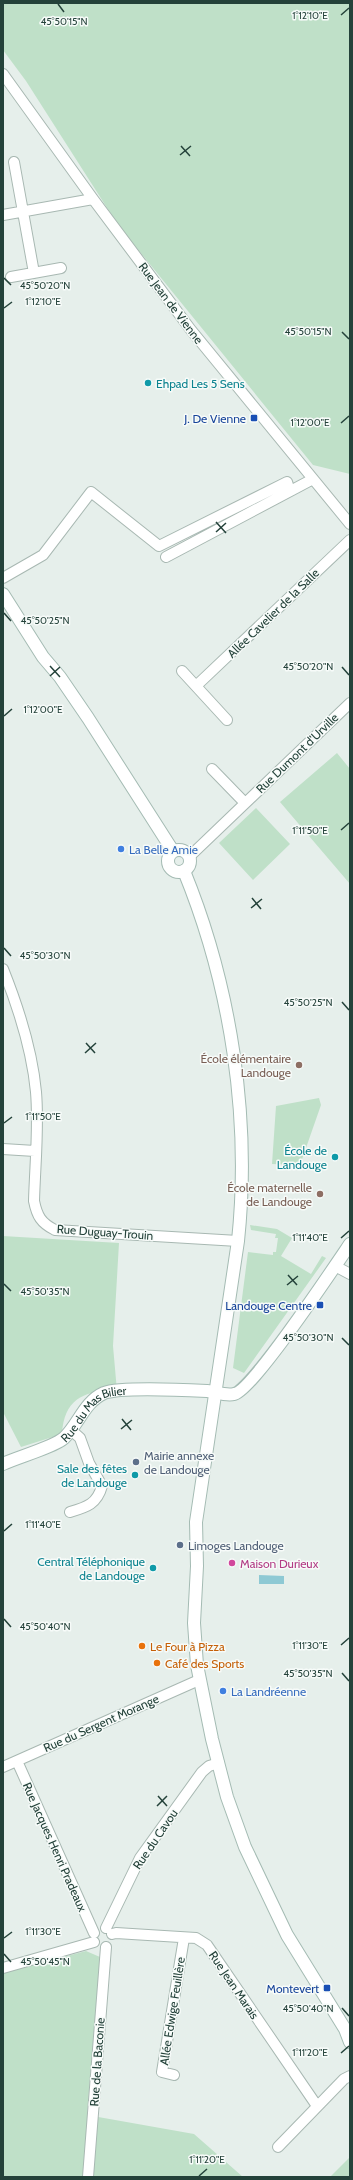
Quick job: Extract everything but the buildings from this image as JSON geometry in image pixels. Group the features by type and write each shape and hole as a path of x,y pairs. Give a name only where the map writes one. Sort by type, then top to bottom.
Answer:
{"main road":[{"path":"3,594 6,607 43,657 60,677 173,851"},
{"path":"181,850 189,857 189,866 184,871 176,872 170,868 168,861 173,851 181,850"},
{"path":"184,871 206,934 220,986 236,1066 241,1124 242,1206 195,1533 197,1566 194,1624 199,1680 227,1798 245,1847 287,1935 330,2005 350,2042"},
{"path":"335,1266 350,1244"},
{"name":"Rue du Mas Bilier","path":"3,1464 54,1444 71,1430 90,1403 106,1392 135,1390 235,1394 242,1391 261,1368 335,1266"},
{"path":"330,2005 350,2026"}],"street":[{"name":"Rue Jean de Vienne","path":"3,74 93,200 191,330 350,524"},
{"path":"14,162 34,273"},
{"path":"3,215 93,200"},
{"path":"11,277 61,268"},
{"path":"166,557 313,479"},
{"path":"3,578 43,555 91,492 159,546 287,482 290,491"},
{"name":"Allée Cavelier de la Salle","path":"196,686 350,540"},
{"path":"182,672 227,720"},
{"name":"Rue Dumont d'Urville","path":"189,857 350,703"},
{"name":"Rue Dumont d'Urville","path":"212,769 245,803"},
{"name":"Rue Duguay-Trouin","path":"3,969 17,1006 30,1049 36,1093 34,1201 36,1214 44,1224 55,1230 238,1241"},
{"path":"3,1149 35,1150"},
{"path":"335,1266 350,1274"},
{"path":"70,1512 87,1507 99,1496 102,1486 89,1463 80,1438 71,1430"},
{"name":"Rue du Sergent Morange","path":"3,1767 199,1680"},
{"name":"Rue Jacques Henri Pradeaux","path":"17,1761 94,1938"},
{"name":"Rue du Cavou","path":"109,1931 140,1858 202,1772 209,1766 219,1763"},
{"path":"3,1968 94,1938 100,1928 109,1931 111,1943 106,1947 98,1946 94,1938"},
{"name":"Rue Jean Marais","path":"109,1931 116,1933 196,1938 207,1945 316,2106"},
{"name":"Allée Edwige Feuillère","path":"174,2075 162,2072 184,1938"},
{"name":"Rue de la Baconie","path":"88,2177 106,1947"},
{"path":"278,2147 316,2106 347,2078 350,2066"}],"green space":[{"path":"3,3 350,3 350,474 313,465 118,225 26,81 3,50"},
{"path":"337,753 350,769 350,884 280,802"},
{"path":"256,808 290,844 253,880 219,843"},
{"path":"319,1098 321,1105 300,1165 272,1164 276,1106"},
{"path":"250,1225 277,1229 292,1238 281,1256 311,1274 322,1256 326,1258 244,1373 233,1368 248,1252 273,1255 273,1252 276,1252 278,1238 275,1238 276,1234 251,1230"},
{"path":"3,1236 119,1243 113,1346 117,1391 95,1392 78,1399 72,1404 67,1412 62,1434 21,1447 3,1412"},
{"path":"86,1951 100,1957 87,2115 194,2134 243,2177 3,2177 3,1973"},
{"path":"350,2157 350,2177 330,2177"}],"water":[{"path":"259,1575 284,1576 284,1584 259,1584"}],"place":[{"name":"Ehpad Les 5 Sens","path":"148,383"},
{"name":"J. De Vienne","path":"254,418"},
{"name":"La Belle Amie","path":"121,849"},
{"name":"École élémentaire Landouge","path":"299,1065"},
{"name":"École de Landouge","path":"335,1157"},
{"name":"École maternelle de Landouge","path":"320,1194"},
{"name":"Landouge Centre","path":"320,1305"},
{"name":"Mairie annexe de Landouge","path":"136,1462"},
{"name":"Sale des fêtes de Landouge","path":"135,1475"},
{"name":"Limoges Landouge","path":"180,1545"},
{"name":"Maison Durieux","path":"232,1563"},
{"name":"Central Téléphonique de Landouge","path":"153,1568"},
{"name":"Le Four à Pizza","path":"142,1646"},
{"name":"Café des Sports","path":"157,1663"},
{"name":"La Landréenne","path":"223,1691"},
{"name":"Montevert","path":"327,1988"}]}
